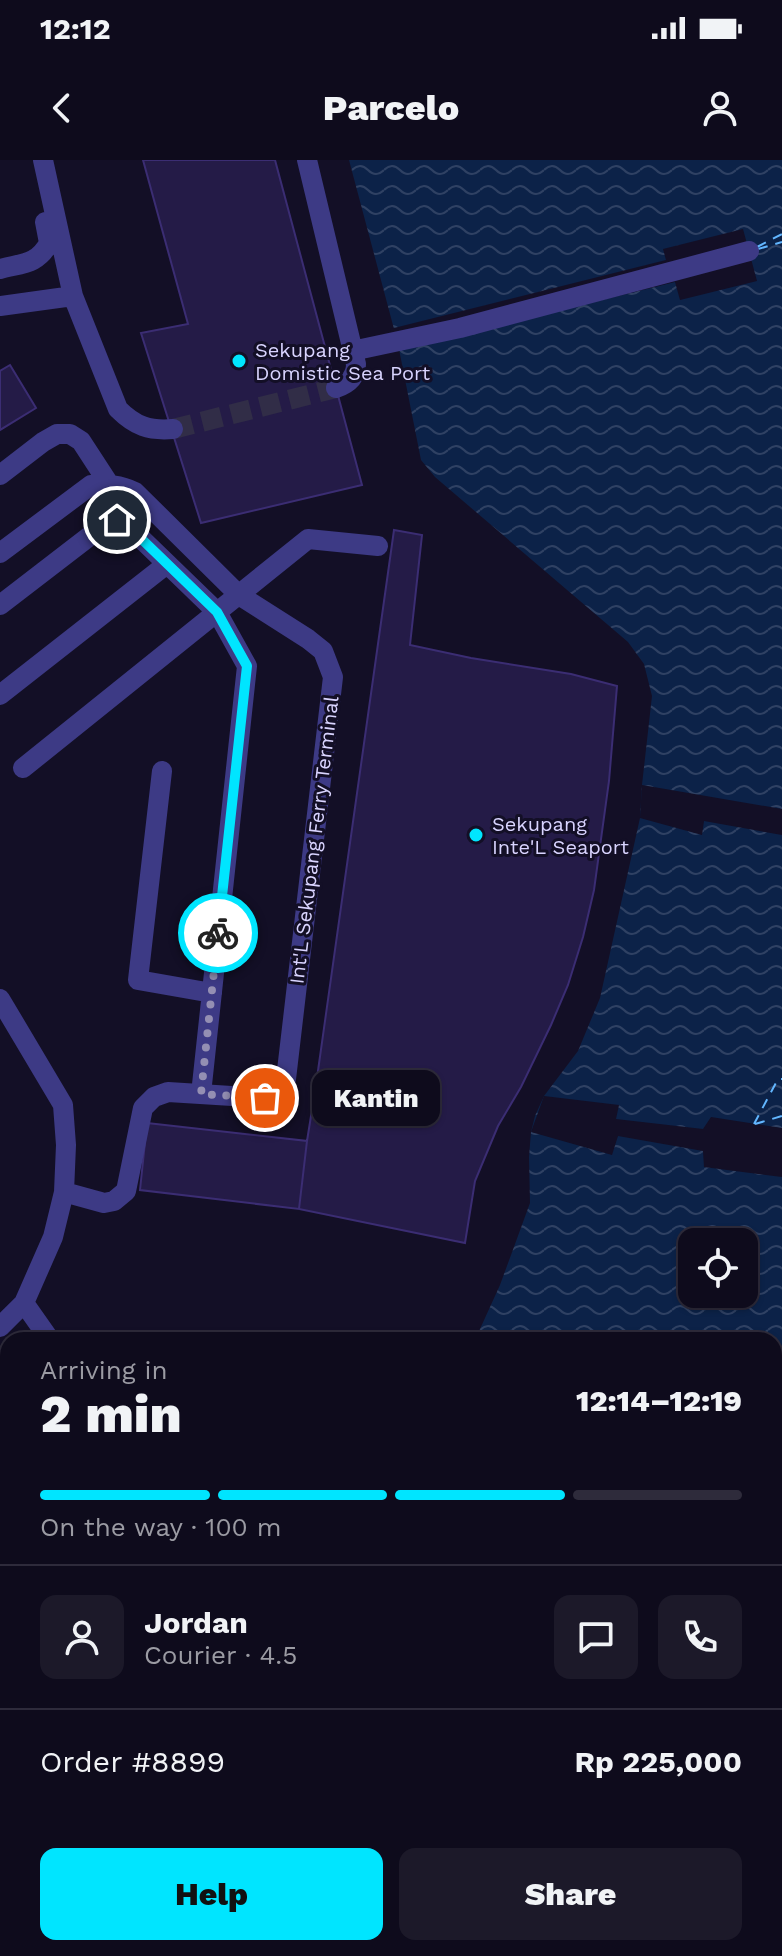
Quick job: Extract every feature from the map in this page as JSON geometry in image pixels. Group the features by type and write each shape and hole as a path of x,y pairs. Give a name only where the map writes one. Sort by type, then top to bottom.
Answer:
{"street":[{"path":"0,269 36,260 49,243 31,160"},
{"path":"43,160 73,296 118,409 128,419 155,431 173,429"},
{"path":"307,160 356,364 356,373 345,385 336,388"},
{"path":"352,351 460,328 749,251"},
{"path":"0,306 73,296"},
{"path":"0,475 43,442 57,434 70,434 81,441 109,484 91,485 0,553"},
{"name":"Int'L Sekupang Ferry Terminal","path":"64,1192 104,1203 114,1201 126,1191 143,1108 154,1097 168,1092 265,1098 278,1093 286,1079 333,677 323,651 239,595 135,492 109,484"},
{"path":"0,605 108,522 117,520 124,522 217,612 247,666 201,1094"},
{"path":"23,768 308,539 378,546"},
{"path":"0,695 167,564"},
{"path":"162,771 138,980 212,993"},
{"path":"0,999 63,1105 66,1145 64,1192 53,1237 24,1303 0,1327"},
{"path":"24,1303 44,1332"}],"water":[{"path":"349,160 782,160 782,1332 479,1332 500,1285 530,1203 529,1157 535,1116 544,1096 578,1051 600,998 640,818 652,696 644,664 628,642 435,477 421,460 398,344"}],"pier":[{"path":"743,229 757,281 680,300 675,282 395,351 390,329 666,260 663,249"},
{"path":"642,785 782,809 782,835 704,821 702,835 640,818"},
{"path":"544,1096 619,1105 616,1119 703,1129 711,1117 782,1128 782,1177 704,1167 703,1151 618,1136 612,1155 531,1132"}],"building":[{"name":"Sekupang Domistic Sea Port","path":"143,160 275,160 362,485 201,523 141,333 188,324"},
{"path":"10,365 36,408 0,430 0,371"},
{"name":"Sekupang Inte'L Seaport","path":"394,530 422,535 410,645 571,674 617,686 609,781 594,890 583,937 551,1025 498,1126 475,1181 465,1243 299,1209"},
{"path":"147,1123 307,1141 299,1209 140,1190"}],"ferry route":[{"path":"757,247 782,234"},
{"path":"758,249 782,242"},
{"path":"754,1124 778,1079 782,1079"},
{"path":"755,1124 782,1116"}],"tunnel":[{"path":"173,429 336,388"}],"way so far":[{"path":"218,933 201,1094 265,1098"}],"place":[{"name":"Sekupang Domistic Sea Port","path":"239,361"},
{"name":"Sekupang Inte'L Seaport","path":"476,835"},
{"name":"Kantin","path":"265,1098"}],"route":[{"path":"117,520 124,522 217,612 247,666 218,933"}]}
